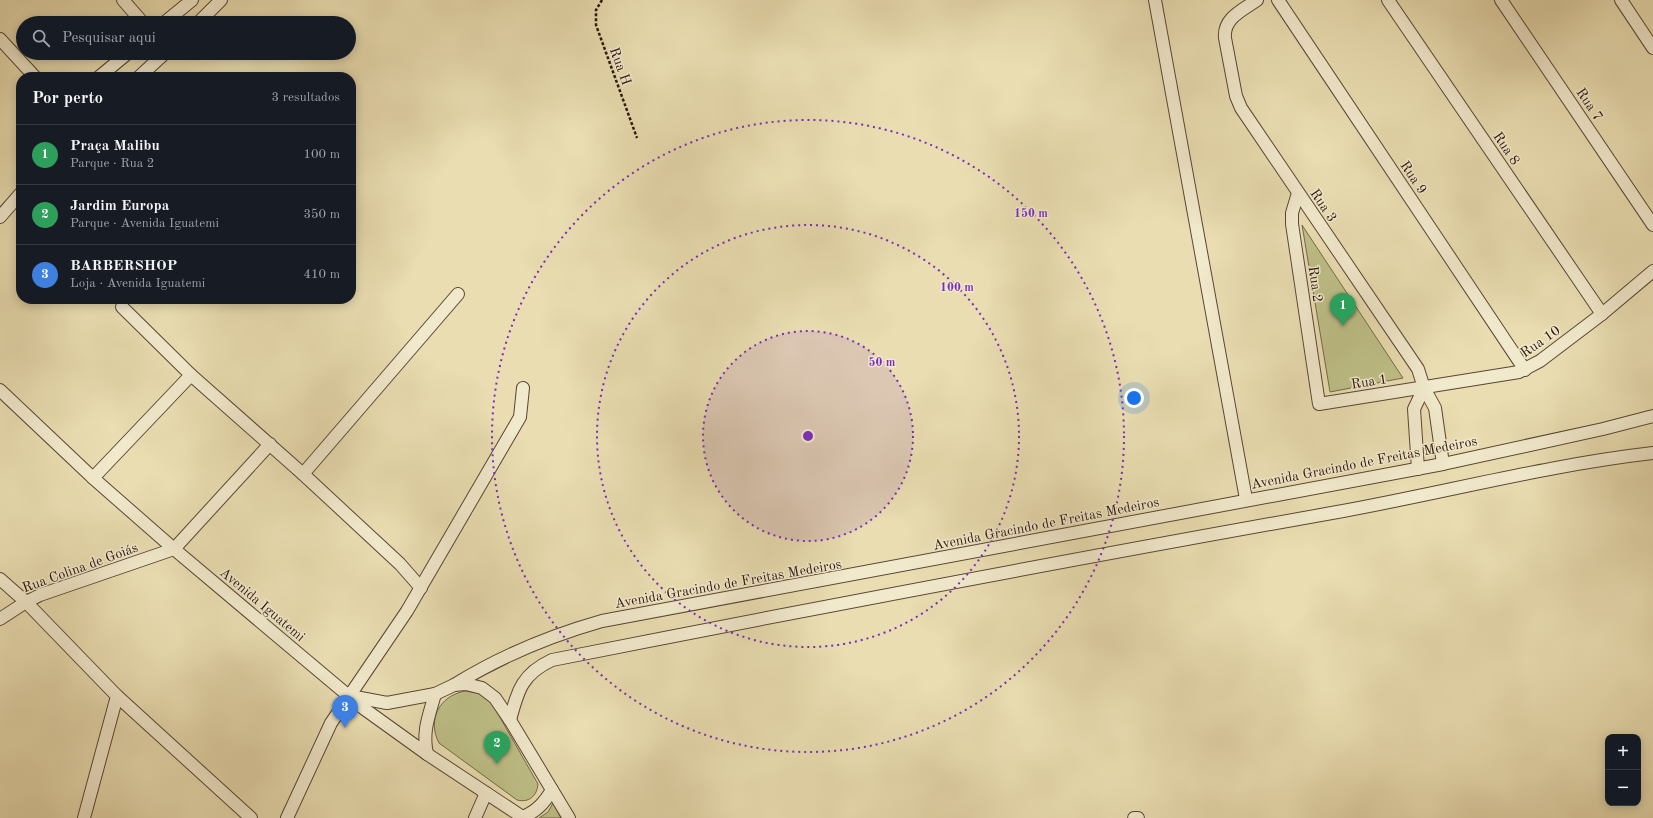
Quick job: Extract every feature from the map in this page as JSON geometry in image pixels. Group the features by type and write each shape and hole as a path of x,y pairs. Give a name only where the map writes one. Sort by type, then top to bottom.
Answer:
{"street":[{"path":"123,0 137,16"},
{"path":"173,16 192,0"},
{"path":"205,16 221,0"},
{"path":"1155,0 1246,500"},
{"name":"Rua 3","path":"1257,0 1230,20 1225,29 1225,38 1239,104 1418,369 1424,388 1435,408 1443,464"},
{"name":"Rua 9","path":"1278,0 1524,370"},
{"name":"Rua 8","path":"1388,0 1602,314"},
{"name":"Rua 7","path":"1501,0 1653,225"},
{"path":"1621,0 1653,48"},
{"path":"0,39 16,56"},
{"path":"19,60 30,72"},
{"path":"104,72 119,60"},
{"path":"144,72 157,60"},
{"name":"Rua 2","path":"1298,193 1292,213 1292,224 1318,404"},
{"path":"0,217 16,199"},
{"name":"Rua 10","path":"1424,388 1507,375 1524,370 1535,364 1602,314 1653,271"},
{"path":"304,474 458,294"},
{"path":"122,307 191,375 304,474 400,564 421,588"},
{"path":"93,478 191,375"},
{"path":"287,818 331,723 421,588 520,417 523,388"},
{"path":"1418,469 1414,409 1424,388"},
{"name":"Rua 1","path":"1318,404 1424,388"},
{"name":"Avenida Iguatemi","path":"0,390 93,478 174,549 348,696 427,754 523,817"},
{"name":"Avenida Gracindo de Freitas Medeiros","path":"348,696 387,703 435,694 454,685 480,669 527,646 602,621 1418,469 1604,429 1653,416"},
{"path":"174,549 270,444"},
{"path":"510,720 515,698 520,686 534,670 552,660 759,619 1361,508 1590,460 1653,453"},
{"name":"Rua Colina de Goiás","path":"0,621 26,602 40,595 174,549"},
{"path":"0,579 26,602 117,696 251,818"},
{"path":"454,685 466,684 482,688 495,698 510,720 569,818"},
{"path":"427,754 424,740 425,728 435,694"},
{"path":"84,818 117,696"},
{"path":"523,817 534,812 545,803 552,790"},
{"path":"475,818 486,793"}],"path":[{"name":"Rua H","path":"602,0 596,10 596,25 637,138"}],"green space":[{"path":"1302,225 1403,378 1330,392"},
{"path":"465,691 478,693 490,700 538,784 536,792 532,798 521,801 517,800 439,743 434,726 438,710 448,698"},
{"path":"553,803 561,818 539,818 548,812"}],"place":[{"name":"Praça Malibu","path":"1343,326"},
{"name":"BARBERSHOP","path":"345,728"},
{"name":"Jardim Europa","path":"497,764"}]}
